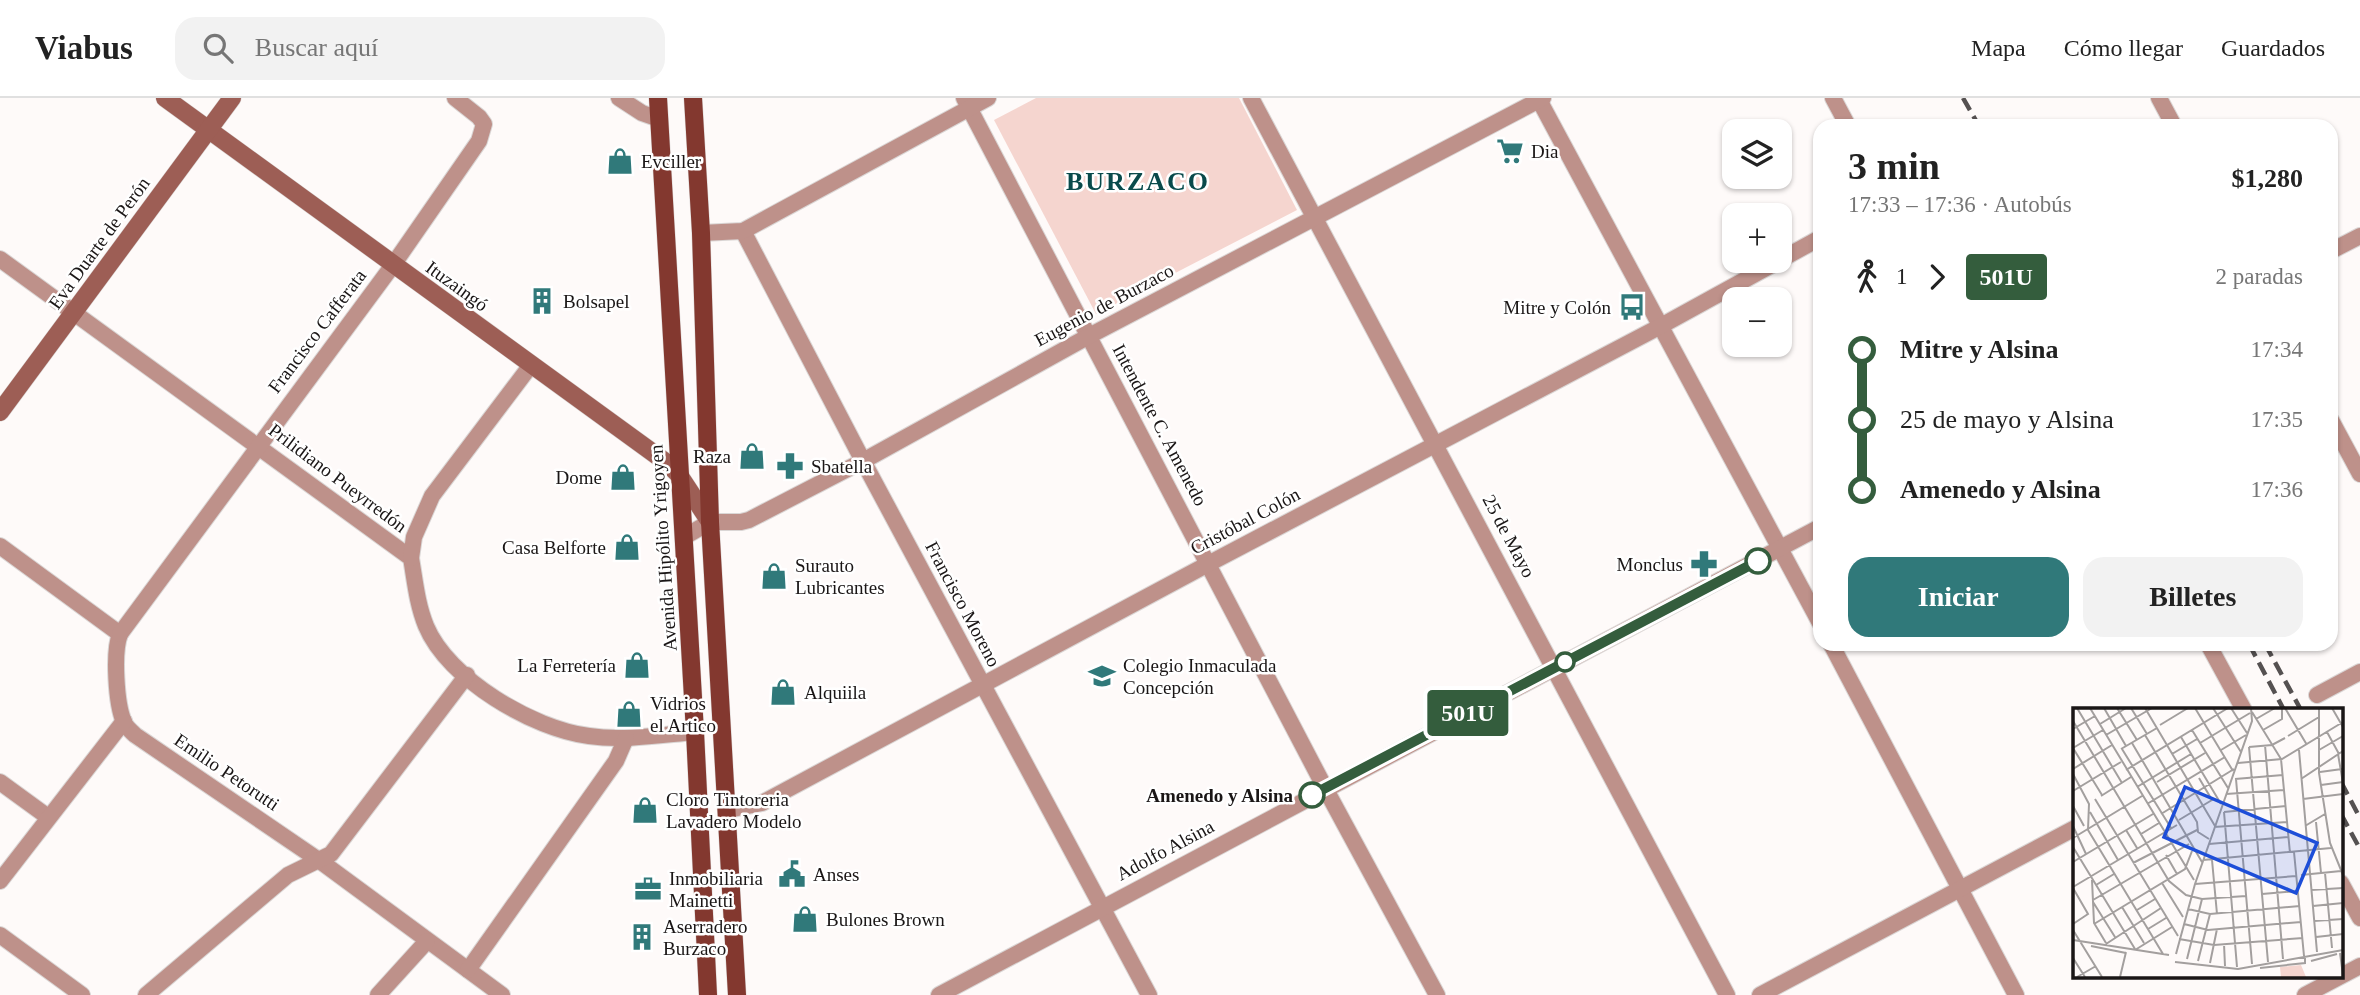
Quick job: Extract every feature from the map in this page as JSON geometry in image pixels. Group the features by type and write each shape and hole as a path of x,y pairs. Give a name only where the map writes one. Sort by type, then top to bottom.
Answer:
{"main road":[{"name":"Avenida Hipólito Yrigoyen","path":"658,98 708,995"},
{"path":"693,98 701,233 710,522 737,995"}],"street":[{"name":"Ituzaingó","path":"165,98 667,463 679,475 710,522"},
{"name":"Eva Duarte de Perón","path":"0,412 232,98"},
{"name":"Francisco Cafferata","path":"120,634 393,265 479,141 484,124 455,98"},
{"path":"619,98 642,113 659,119"},
{"path":"701,233 743,231 967,103 988,98"},
{"name":"25 de Mayo","path":"1251,98 1727,995"},
{"path":"1833,98 1844,119"},
{"path":"2159,98 2170,119"},
{"path":"1540,99 1813,610"},
{"name":"Eugenio de Burzaco","path":"684,537 710,522 749,520 1089,336 1540,99"},
{"name":"Intendente C. Amenedo","path":"967,103 1325,788 1437,995"},
{"name":"Francisco Moreno","path":"743,231 1149,995"},
{"path":"2338,247 2360,236"},
{"name":"Cristóbal Colón","path":"1792,253 1813,242"},
{"name":"Prilidiano Pueyrredón","path":"0,258 411,558 426,628 445,656 494,697 541,723 577,734 626,738 695,732"},
{"name":"Cristóbal Colón","path":"728,810 762,803 1660,327 1756,273"},
{"path":"411,558 414,537 421,518 441,481 531,365"},
{"path":"2338,433 2360,474"},
{"name":"Adolfo Alsina","path":"939,995 1813,531"},
{"path":"0,546 120,634 116,645 120,705 124,721 0,881"},
{"path":"1835,651 2016,995"},
{"path":"2212,651 2243,708"},
{"path":"2317,695 2360,672"},
{"path":"146,995 288,875 320,861 339,846 467,675"},
{"name":"Emilio Petorutti","path":"124,721 135,735 320,861 502,995"},
{"path":"468,970 616,761 626,738"},
{"path":"0,782 48,817"},
{"path":"1760,995 2073,829"},
{"path":"2342,885 2360,918"},
{"path":"0,935 82,995"},
{"path":"377,995 427,941"},
{"path":"2342,975 2360,966"},
{"path":"2305,995 2337,978"}],"shaded area":[{"path":"1036,98 1239,98 1297,210 1096,314 994,120"}],"railway":[{"path":"1963,98 1975,119"},
{"path":"2253,651 2283,708"},
{"path":"2269,651 2300,708"},
{"path":"2342,784 2360,818"},
{"path":"2342,816 2360,849"}],"bus line":[{"name":"501U","path":"1312,795 1758,561"}],"place":[{"name":"Dia","path":"1510,151"},
{"name":"Evciller","path":"620,161"},
{"name":"Bolsapel","path":"542,301"},
{"name":"Mitre y Colón","path":"1632,307"},
{"name":"Raza","path":"752,456"},
{"name":"Sbatella","path":"790,466"},
{"name":"Dome","path":"623,477"},
{"name":"Casa Belforte","path":"627,547"},
{"name":"Monclus","path":"1704,564"},
{"name":"Surauto Lubricantes","path":"774,576"},
{"name":"La Ferretería","path":"637,665"},
{"name":"Colegio Inmaculada Concepción","path":"1102,676"},
{"name":"Alquiila","path":"783,692"},
{"name":"Vidrios el Artico","path":"629,714"},
{"name":"Amenedo y Alsina","path":"1312,795"},
{"name":"Cloro Tintoreria Lavadero Modelo","path":"645,810"},
{"name":"Anses","path":"792,874"},
{"name":"Inmobiliaria Mainetti","path":"648,889"},
{"name":"Bulones Brown","path":"805,919"},
{"name":"Aserradero Burzaco","path":"642,937"}],"district":[{"name":"BURZACO","path":"1138,181"}]}
